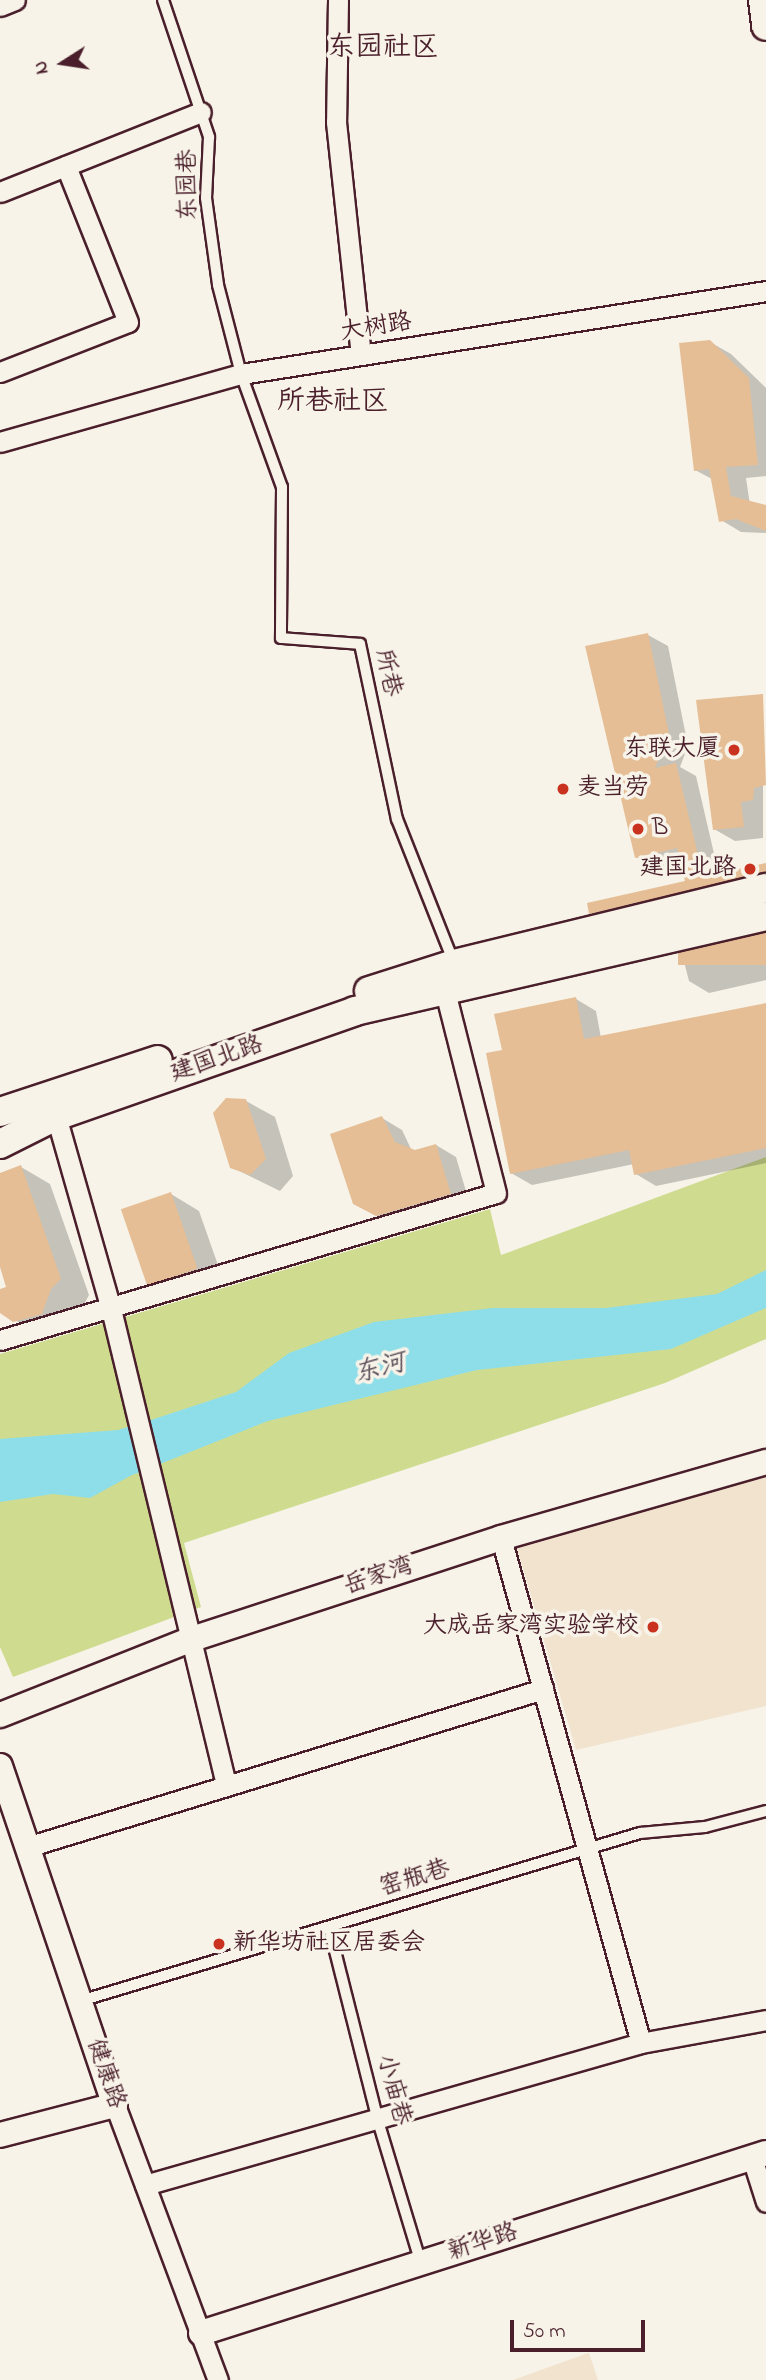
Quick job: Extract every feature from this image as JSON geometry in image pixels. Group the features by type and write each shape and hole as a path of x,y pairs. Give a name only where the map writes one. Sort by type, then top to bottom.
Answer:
{"main road":[{"path":"763,0 766,26"},
{"name":"建国北路","path":"0,1111 454,964 766,888"},
{"name":"建国北路","path":"6,1141 56,1116 355,1011 766,916"}],"street":[{"path":"0,6 15,0"},
{"path":"338,0 336,122 360,355"},
{"path":"0,192 201,112"},
{"path":"0,372 128,322 66,166"},
{"name":"大树路","path":"0,442 241,374 766,291"},
{"path":"0,1340 496,1193 445,990"},
{"path":"0,1111 6,1141"},
{"path":"56,1116 111,1309 132,1409 192,1639 226,1785"},
{"name":"岳家湾","path":"0,1715 192,1639 501,1538 766,1462"},
{"path":"501,1538 641,2043"},
{"path":"27,1847 543,1689"},
{"name":"健康路","path":"0,1766 115,2105 218,2380"},
{"path":"145,2185 641,2043 766,2020"},
{"path":"0,2135 115,2105"},
{"path":"759,2155 766,2202"},
{"name":"新华路","path":"201,2333 759,2155"}],"lane":[{"name":"东园巷","path":"163,0 209,137 206,198 218,285 241,374"},
{"name":"所巷","path":"241,374 282,486 281,638 360,644 397,819 454,964"},
{"name":"窑瓶巷","path":"80,2002 640,1833 705,1827 766,1811"},
{"name":"小庙巷","path":"329,1927 378,2120 421,2263"}],"shaded area":[{"name":"大成岳家湾实验学校","path":"766,1474 766,1706 576,1750 517,1548"},
{"path":"588,2353 598,2380 513,2380"}],"green space":[{"path":"766,1157 766,1339 665,1383 184,1543 201,1607 13,1677 0,1647 0,1354 490,1209 501,1255"}],"water":[{"name":"东河","path":"766,1270 766,1308 671,1349 477,1370 268,1421 130,1476 90,1498 53,1494 0,1502 0,1439 118,1430 151,1420 236,1392 289,1353 374,1322 493,1308 606,1308 717,1294"}],"building":[{"path":"710,340 749,378 758,465 726,467 731,496 766,505 766,531 736,519 719,522 709,469 694,471 679,343"},
{"path":"648,633 669,734 655,768 676,763 703,876 766,863 766,872 589,914 587,903 685,881 677,848 635,858 585,646"},
{"name":"东联大厦","path":"763,694 766,785 754,788 753,800 741,802 744,827 713,830 696,700"},
{"path":"678,933 766,933 766,965 678,965"},
{"path":"576,997 584,1039 766,1003 766,1148 634,1175 629,1150 510,1174 486,1053 502,1050 494,1014"},
{"path":"226,1098 246,1099 266,1159 250,1175 230,1168 213,1113"},
{"path":"382,1116 395,1142 415,1150 436,1144 451,1194 376,1216 353,1204 330,1134"},
{"path":"21,1165 61,1279 51,1289 42,1314 13,1322 0,1313 0,1289 6,1287 0,1267 0,1173"},
{"path":"171,1192 197,1269 147,1286 121,1209"}],"place":[{"name":"东联大厦","path":"734,750"},
{"name":"麦当劳","path":"563,789"},
{"name":"B","path":"638,829"},
{"name":"建国北路","path":"750,869"},
{"name":"大成岳家湾实验学校","path":"653,1627"},
{"name":"新华坊社区居委会","path":"219,1944"}],"district":[{"name":"东园社区","path":"383,49"},
{"name":"所巷社区","path":"333,403"}]}
